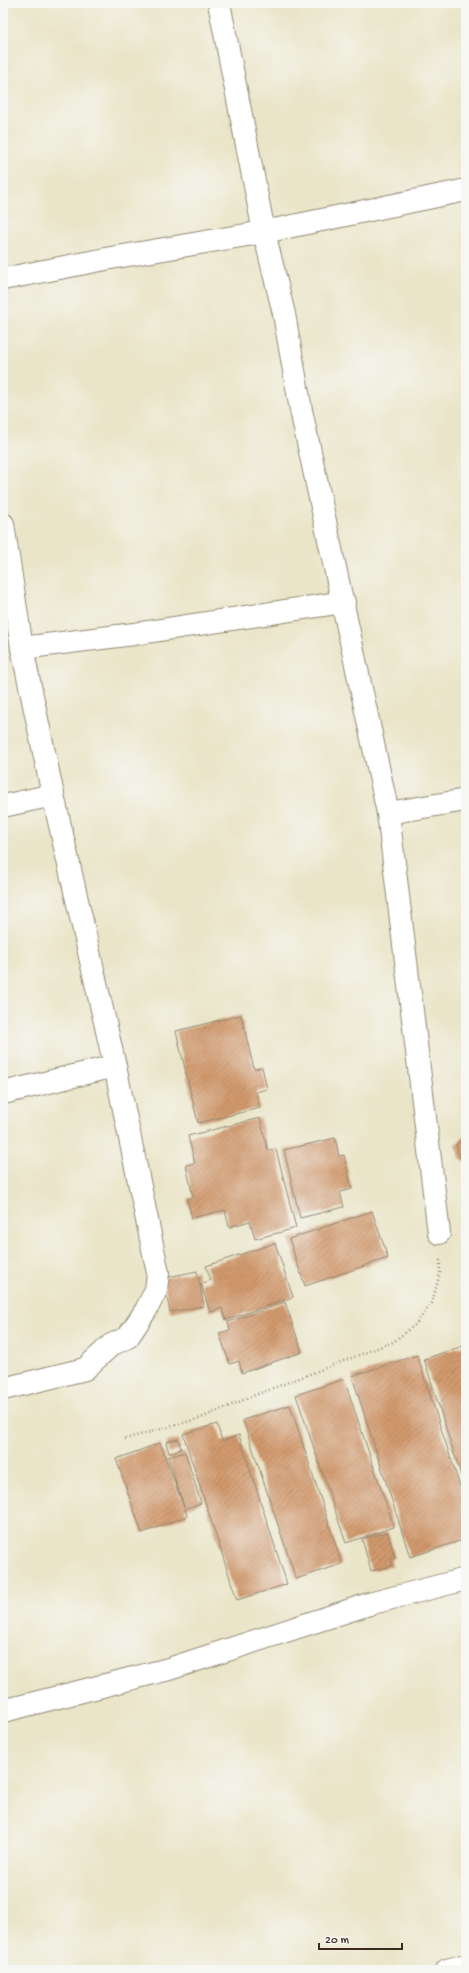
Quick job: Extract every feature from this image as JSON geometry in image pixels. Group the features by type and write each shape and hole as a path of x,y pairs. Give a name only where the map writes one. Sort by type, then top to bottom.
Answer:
{"street":[{"path":"219,3 264,232 284,314 302,410 388,813 439,1233"},
{"path":"3,279 111,258 264,232 466,190"},
{"path":"3,524 22,648 53,795 115,1066 158,1273 156,1290 146,1310 128,1337 111,1345 85,1369 3,1389"},
{"path":"22,648 134,634 344,602"},
{"path":"3,806 53,795"},
{"path":"388,813 466,800"},
{"path":"3,1093 115,1066"},
{"path":"3,1711 169,1669 369,1604 466,1579"},
{"path":"447,1970 466,1965"}],"path":[{"path":"125,1439 202,1418 255,1395 393,1342 415,1325 432,1303 440,1273 439,1233"}],"building":[{"path":"241,1015 254,1069 262,1067 267,1089 256,1092 260,1108 198,1123 176,1031"},
{"path":"260,1118 268,1151 276,1149 296,1228 255,1239 250,1221 229,1227 225,1210 192,1218 187,1199 193,1197 186,1165 195,1163 188,1136"},
{"path":"466,1133 466,1162 460,1158 456,1145"},
{"path":"335,1138 339,1156 344,1155 352,1189 340,1192 344,1207 300,1218 284,1150"},
{"path":"372,1211 388,1258 305,1286 289,1239"},
{"path":"275,1243 293,1297 226,1320 222,1308 210,1312 201,1284 211,1280 206,1266"},
{"path":"197,1271 204,1306 170,1312 163,1278"},
{"path":"285,1302 302,1352 242,1373 239,1361 230,1364 219,1333 230,1330 228,1322"},
{"path":"466,1345 466,1491 424,1359"},
{"path":"417,1355 466,1505 466,1539 410,1557 352,1376"},
{"path":"344,1379 394,1527 346,1543 296,1395"},
{"path":"290,1405 342,1564 296,1579 243,1420"},
{"path":"217,1424 222,1441 239,1435 287,1584 237,1600 183,1434"},
{"path":"178,1439 181,1449 169,1453 166,1442"},
{"path":"160,1443 184,1507 168,1457 185,1452 201,1503 185,1509 187,1516 142,1533 116,1459"},
{"path":"388,1532 395,1558 391,1559 392,1566 371,1571 362,1539"}]}
